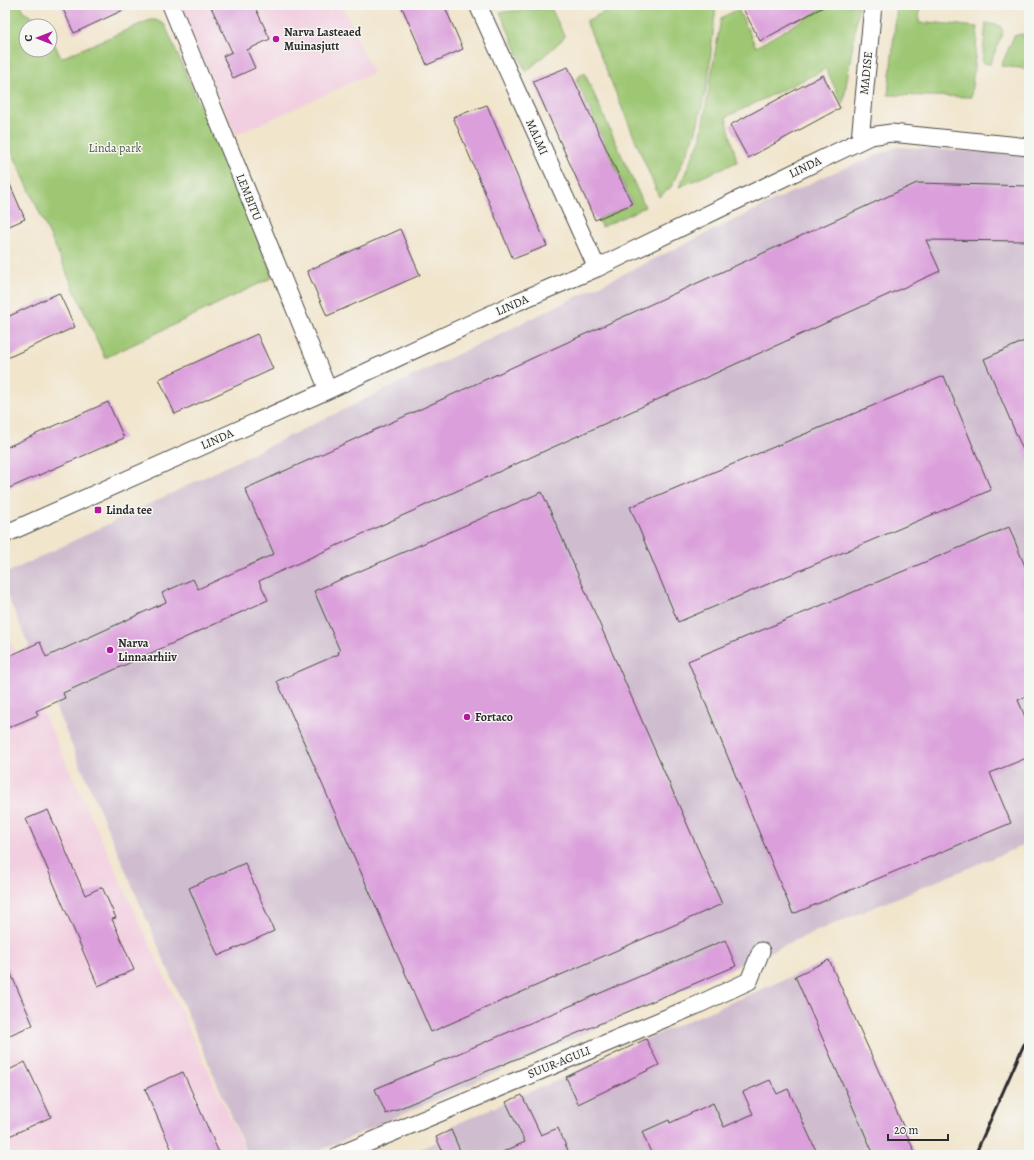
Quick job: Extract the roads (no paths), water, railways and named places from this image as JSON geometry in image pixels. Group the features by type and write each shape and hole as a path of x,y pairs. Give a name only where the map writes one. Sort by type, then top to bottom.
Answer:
{"street":[{"name":"LEMBITU","path":"171,5 328,390"},
{"name":"MALMI","path":"478,5 597,268"},
{"name":"MADISE","path":"860,140 873,5"},
{"name":"LINDA","path":"5,534 328,390 517,302 597,268 860,140 880,134 891,133 1029,147"},
{"name":"SUUR-AGULI","path":"339,1155 694,1006 749,981 761,951"}],"railway":[{"path":"975,1155 1029,1033"}],"place":[{"name":"Narva Lasteaed Muinasjutt","path":"276,39"},
{"name":"Linda tee","path":"98,510"},
{"name":"Narva Linnaarhiiv","path":"110,650"},
{"name":"Fortaco","path":"467,717"}],"park label":[{"name":"Linda park","path":"115,148"}]}
